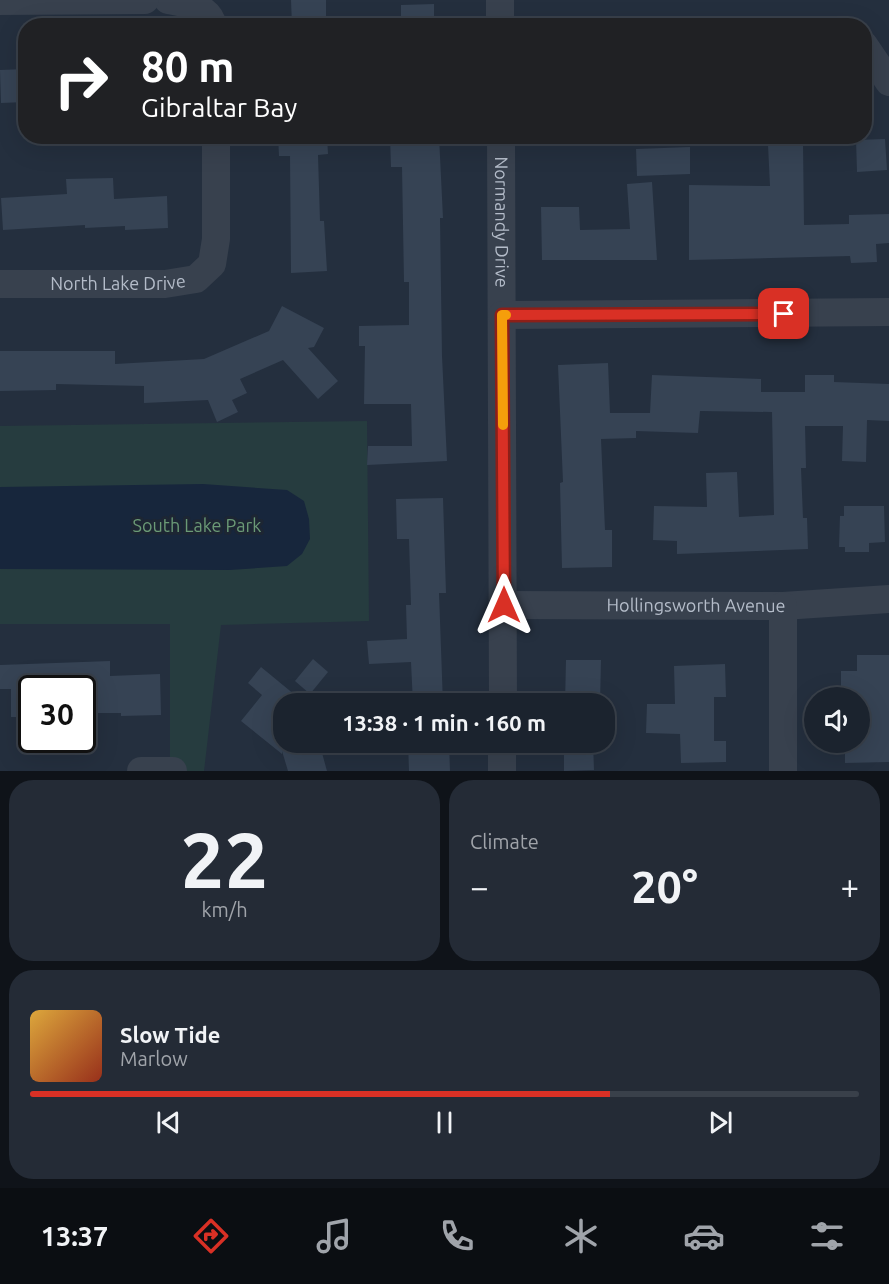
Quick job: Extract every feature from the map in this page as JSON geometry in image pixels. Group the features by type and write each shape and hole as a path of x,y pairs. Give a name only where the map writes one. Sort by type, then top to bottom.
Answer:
{"street":[{"path":"0,1 145,0"},
{"path":"168,0 196,5 210,18"},
{"path":"500,0 500,18"},
{"path":"872,57 889,82"},
{"name":"North Lake Drive","path":"0,284 165,284 196,279 212,264 216,239 216,144"},
{"name":"Normandy Drive","path":"501,144 504,605 502,693"},
{"path":"502,315 889,312"},
{"name":"Hollingsworth Avenue","path":"504,605 783,606 889,599"},
{"path":"783,606 783,771"},
{"path":"502,753 502,771"},
{"path":"141,771 173,771"}],"green space":[{"name":"South Lake Park","path":"367,421 369,621 221,625 204,771 170,771 170,624 0,624 0,426"}],"water":[{"path":"203,484 287,490 304,501 309,519 310,539 302,554 287,566 230,570 0,569 0,487"}],"building":[{"path":"291,0 326,0 326,18 292,18"},
{"path":"434,4 434,18 401,18 401,5"},
{"path":"18,69 18,102 1,103 0,70"},
{"path":"872,139 885,139 887,170 857,172 856,144 872,144"},
{"path":"278,144 327,144 328,154 318,155 320,221 324,221 327,271 291,273 290,156 279,156"},
{"path":"390,144 439,144 443,218 440,218 442,356 447,461 367,465 368,446 412,446 411,404 364,404 365,346 359,346 359,326 409,325 409,282 404,282 402,167 391,167"},
{"path":"803,144 804,225 849,224 849,215 889,214 889,243 876,244 877,262 851,263 850,256 689,260 689,185 770,186 768,145"},
{"path":"690,147 690,174 637,176 636,149"},
{"path":"113,178 114,199 167,196 168,228 125,230 125,226 85,228 85,225 3,230 1,198 67,194 66,179"},
{"path":"652,182 657,260 542,260 541,207 579,207 580,230 630,229 627,184"},
{"path":"282,306 324,328 314,347 308,348 338,381 318,399 283,360 240,379 247,393 232,400 238,412 217,422 208,400 144,403 144,386 56,384 56,390 0,391 0,351 115,351 115,364 204,359 269,331"},
{"path":"608,363 610,413 650,413 652,375 761,379 761,392 805,392 805,375 834,375 834,382 889,384 889,421 867,420 866,462 842,461 843,426 805,426 806,468 801,468 803,518 807,518 808,549 677,554 677,541 653,540 654,506 707,507 706,473 737,472 739,517 774,515 772,412 700,411 698,433 636,431 636,438 601,439 605,530 612,530 612,567 562,568 560,483 563,482 558,365"},
{"path":"443,498 446,593 439,593 443,693 412,693 411,662 369,664 367,641 407,639 406,605 411,605 409,539 397,539 396,499"},
{"path":"844,506 884,506 885,542 869,543 869,552 845,552 845,547 839,547 840,516 844,516"},
{"path":"857,655 889,655 889,762 845,763 845,753 870,753 870,687 841,687 841,671 857,671"},
{"path":"313,659 328,672 311,693 295,681"},
{"path":"566,660 601,660 600,693 565,693"},
{"path":"110,661 110,676 160,674 161,715 121,716 121,713 96,713 96,675 18,675 18,717 11,717 11,689 0,689 0,665"},
{"path":"725,664 726,697 714,697 714,741 726,741 726,762 681,763 680,734 646,733 647,704 675,704 674,666"},
{"path":"261,667 293,693 273,693 273,747 241,721 262,695 248,683"},
{"path":"283,753 322,753 327,771 288,771"},
{"path":"408,753 449,753 450,771 409,771"},
{"path":"564,753 593,753 594,770 564,771"}],"slow traffic":[{"path":"503,425 502,315 506,315"}],"route":[{"path":"504,605 502,315 784,314"}]}
